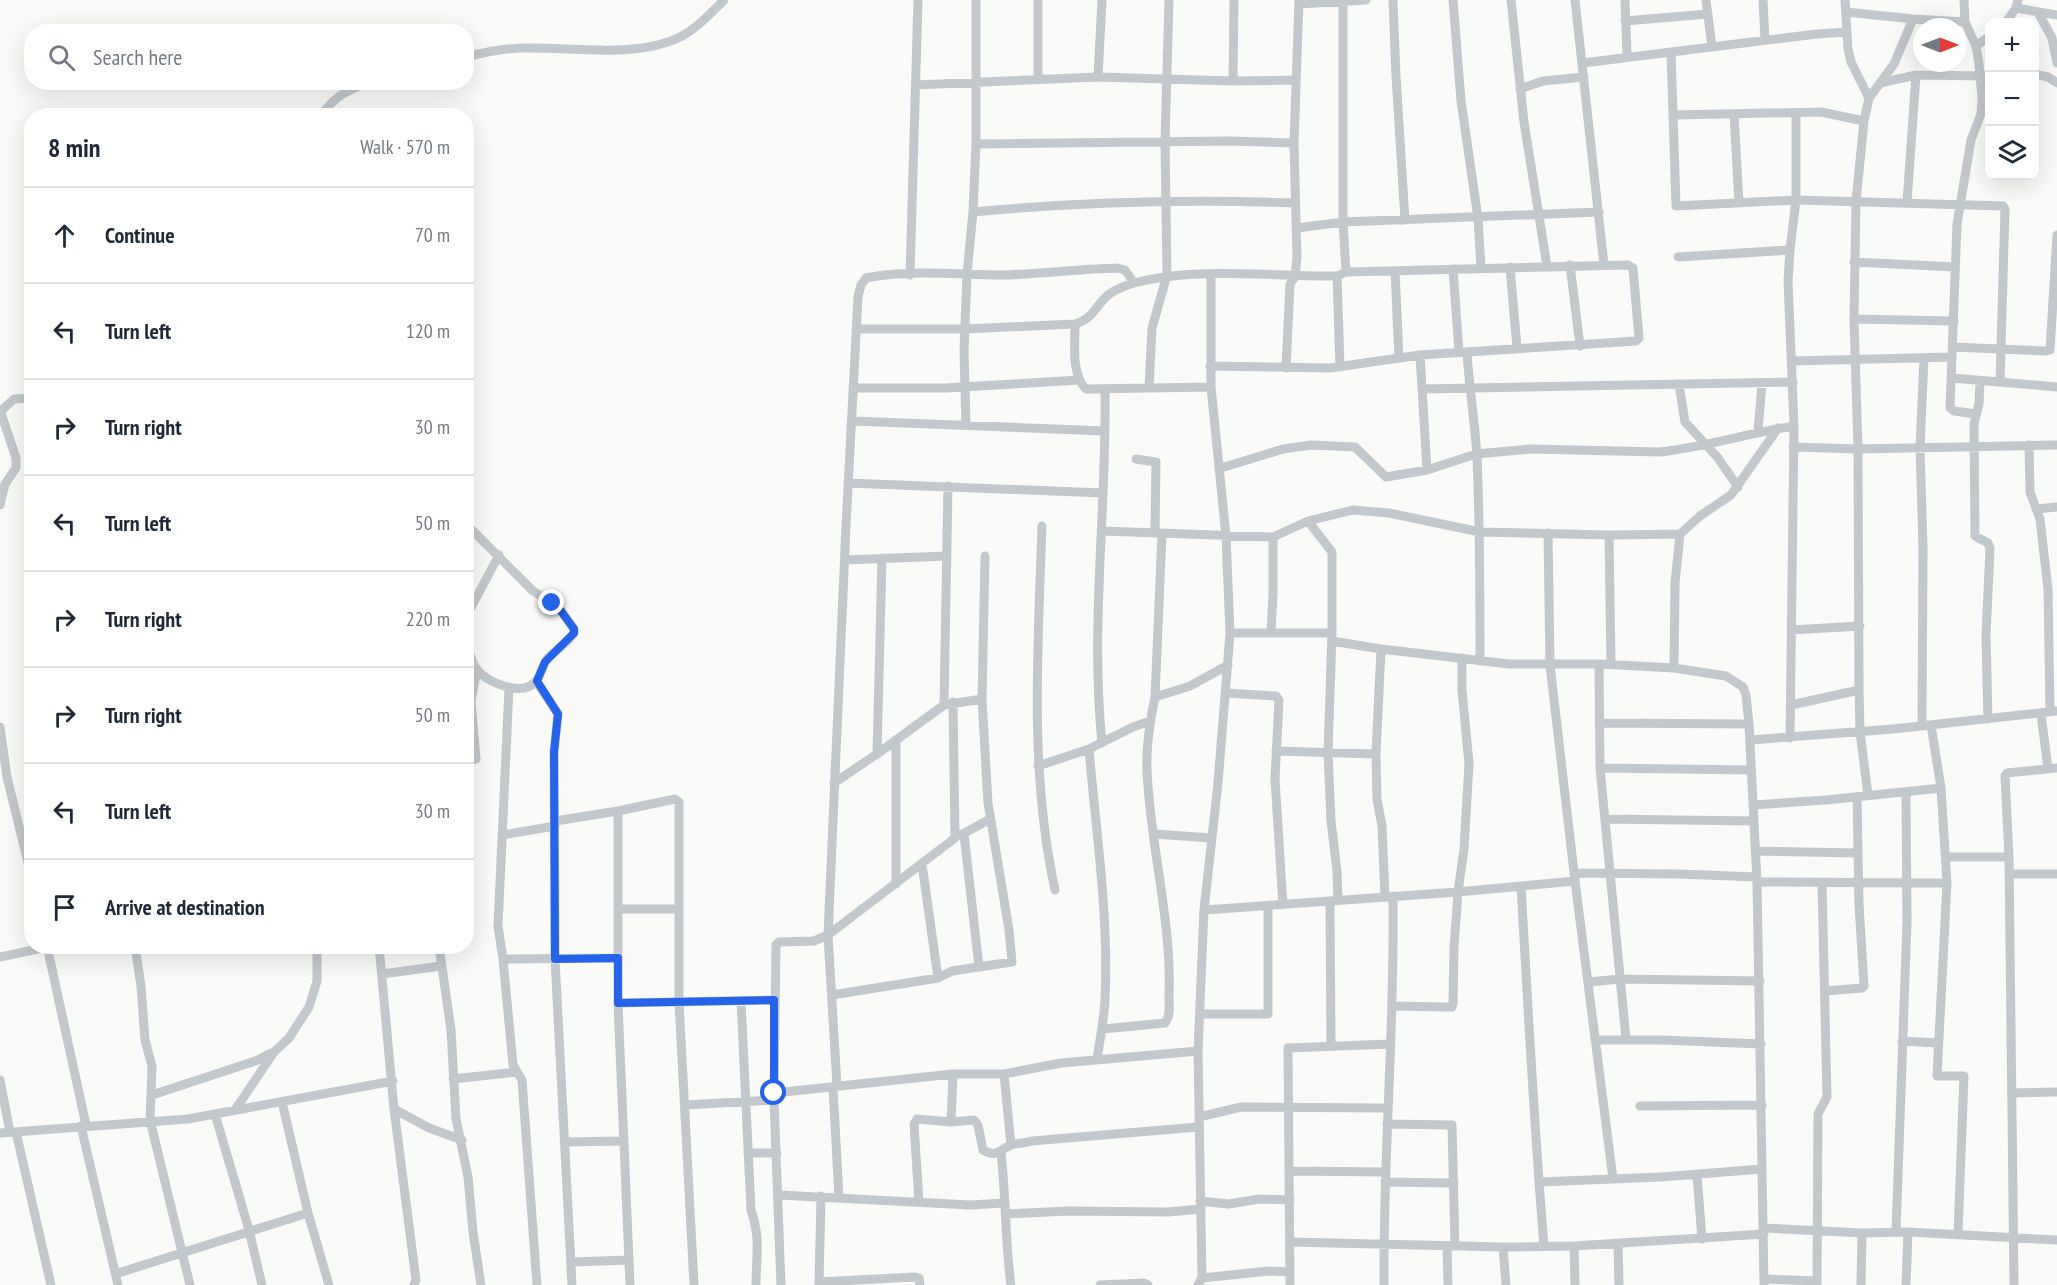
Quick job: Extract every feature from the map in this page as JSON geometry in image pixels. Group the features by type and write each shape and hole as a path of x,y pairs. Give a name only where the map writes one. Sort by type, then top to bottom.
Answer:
{"street":[{"path":"474,56 523,48 616,50 652,46 681,36 703,21 724,0"},
{"path":"910,275 918,0"},
{"path":"966,425 965,329 976,144 976,0"},
{"path":"1038,0 1038,79"},
{"path":"1098,77 1102,0"},
{"path":"1149,387 1152,328 1167,275 1165,142 1168,0"},
{"path":"1233,81 1234,0"},
{"path":"1286,368 1290,284 1294,277 1298,228 1295,203 1294,143 1299,2 1366,0"},
{"path":"1393,0 1405,220"},
{"path":"1453,0 1461,101 1478,218 1481,268"},
{"path":"1512,0 1520,89 1547,266"},
{"path":"1575,0 1604,265"},
{"path":"1624,0 1627,56"},
{"path":"1706,0 1712,47"},
{"path":"1763,0 1765,40"},
{"path":"1845,0 1851,62 1869,98"},
{"path":"1964,0 1965,18"},
{"path":"1340,367 1343,222 1343,2"},
{"path":"2008,18 2017,4 2038,12 2057,15"},
{"path":"1846,12 1913,19"},
{"path":"2038,12 2052,38 2057,63"},
{"path":"1625,21 1708,14"},
{"path":"1868,795 1860,732 1859,690 1857,360 1854,319 1856,201 1864,121 1869,98 1897,58 1913,21"},
{"path":"1967,26 1985,76 1980,114 1973,130 1959,205 1955,267 1952,410 1976,414"},
{"path":"1583,63 1627,56 1847,32"},
{"path":"1976,46 1985,39"},
{"path":"1671,52 1676,206 1796,200 1999,204 2005,209 2000,382"},
{"path":"1880,83 1916,75 1985,76"},
{"path":"1907,202 1916,75"},
{"path":"2039,75 2048,77 2057,83"},
{"path":"916,85 1098,77 1166,80 1296,80"},
{"path":"1520,89 1543,81 1584,77"},
{"path":"326,108 329,103 348,90"},
{"path":"1790,738 1794,426 1788,281 1796,200 1796,113"},
{"path":"1734,114 1739,203"},
{"path":"1674,115 1834,114 1864,121"},
{"path":"976,144 1294,143"},
{"path":"973,212 1167,202 1295,203"},
{"path":"1298,228 1343,222 1599,212"},
{"path":"1953,347 2050,350 2056,295 2057,235"},
{"path":"1678,257 1790,250"},
{"path":"1854,262 1955,267"},
{"path":"857,329 965,329 1075,324 1090,318 1110,293 1134,283 1167,275 1261,274 1294,277 1453,268 1570,265 1628,265 1634,268 1639,338 1636,341 1420,355 1340,367 1210,366"},
{"path":"1570,265 1580,346"},
{"path":"1510,267 1517,348"},
{"path":"839,1198 828,935 848,483 858,297 861,285 866,278 877,276 1024,274 1117,268 1125,270 1134,283"},
{"path":"1453,268 1476,454 1480,532 1480,661"},
{"path":"1395,271 1399,358"},
{"path":"1211,275 1211,387 1221,468 1230,633 1204,910 1198,1052 1200,1282 1269,1271 1290,1272"},
{"path":"1854,319 1954,321"},
{"path":"1075,324 1076,359 1080,380 1086,389 1211,387"},
{"path":"1420,355 1427,470"},
{"path":"1792,361 1952,357"},
{"path":"1924,358 1920,447 1927,726 1941,788 1947,883 1937,1076 1964,1076 1958,1234"},
{"path":"1952,378 2057,387"},
{"path":"854,388 966,387 1080,380"},
{"path":"1980,381 1979,404 1974,424 1975,536 1988,543 1990,548 1986,636 1988,720"},
{"path":"1422,389 1793,382"},
{"path":"1758,431 1762,383"},
{"path":"1679,384 1685,422 1738,487"},
{"path":"1102,743 1097,657 1106,431 1105,389"},
{"path":"0,505 5,484 16,468 16,458 1,410 14,399 24,398"},
{"path":"853,421 1106,431"},
{"path":"1221,468 1283,449 1311,445 1355,447 1386,477 1427,470 1476,454 1531,449 1660,452 1758,431 1794,426"},
{"path":"1102,531 1273,537 1308,520 1353,510 1389,513 1480,532 1680,534 1700,516 1731,495 1778,428"},
{"path":"2014,1285 2013,1093 2006,774 2053,769 2049,712 2052,589 2040,519 2028,480 2029,445"},
{"path":"1793,447 2057,445"},
{"path":"1103,1029 1165,1023 1168,1020 1170,977 1168,936 1147,771 1150,722 1155,697 1158,534 1156,462 1136,459"},
{"path":"848,483 1103,492"},
{"path":"948,486 949,704 959,836 979,967"},
{"path":"2036,509 2057,507"},
{"path":"1308,520 1332,552 1328,753 1331,821 1337,871 1330,1046"},
{"path":"1042,526 1037,713 1038,766 1045,846 1055,890"},
{"path":"474,532 533,591 561,611 574,629 573,636 545,662 537,681 529,687 509,688 477,669 474,664"},
{"path":"1548,533 1550,665 1613,1179"},
{"path":"1674,668 1675,583 1680,534"},
{"path":"1609,535 1611,664"},
{"path":"1271,632 1273,537"},
{"path":"474,602 499,555"},
{"path":"845,560 947,556"},
{"path":"832,995 938,978 952,971 1009,963 1012,959 990,819 982,699 984,556"},
{"path":"877,754 882,558"},
{"path":"1791,630 1860,626"},
{"path":"1230,633 1271,632 1332,637 1381,649 1480,661 1674,668 1726,676 1743,687 1749,724 1757,879 1764,1282 1817,1283 1818,1114 1827,1097 1822,883"},
{"path":"1381,649 1376,754 1377,799 1389,896 1392,1006 1385,1177 1384,1285"},
{"path":"1392,1006 1452,1007 1458,892 1464,849 1469,764 1462,690 1462,658"},
{"path":"1599,664 1600,768 1626,1039"},
{"path":"1155,697 1190,686 1228,666"},
{"path":"474,685 477,669"},
{"path":"537,681 558,714 554,752 555,959 572,1285"},
{"path":"509,688 497,911 513,1065 522,1080 537,1285"},
{"path":"1791,705 1859,690"},
{"path":"1226,693 1278,697 1275,797 1283,905"},
{"path":"834,783 949,704 982,699"},
{"path":"1750,740 1927,726 2049,712"},
{"path":"1038,766 1089,749 1133,727 1150,722"},
{"path":"1599,723 1749,724"},
{"path":"0,727 8,777 24,845"},
{"path":"474,736 476,759 474,759"},
{"path":"896,740 896,884"},
{"path":"1089,749 1103,899 1106,974 1103,1029 1097,1059"},
{"path":"1276,751 1376,754"},
{"path":"1600,768 1751,770"},
{"path":"1753,805 1941,788"},
{"path":"1896,1232 1908,882 1906,792"},
{"path":"1825,991 1863,988 1857,797"},
{"path":"502,835 675,799 679,802 679,1002 694,1285"},
{"path":"618,811 618,1003 630,1285"},
{"path":"781,1285 774,1096 774,1000 777,942 814,942 828,935 959,836 990,819"},
{"path":"1605,819 1754,821"},
{"path":"1154,834 1212,838"},
{"path":"1756,851 1858,853"},
{"path":"1946,857 2009,856"},
{"path":"922,864 938,978"},
{"path":"1204,910 1458,892 1521,886 1611,873 1822,883 1947,883"},
{"path":"2009,873 2057,874"},
{"path":"1521,886 1544,1246"},
{"path":"1200,1014 1268,1014 1268,906"},
{"path":"618,909 679,909"},
{"path":"0,957 24,952"},
{"path":"48,954 118,1285"},
{"path":"136,954 144,1032 152,1066 150,1120 190,1285"},
{"path":"235,1110 274,1052 289,1038 309,1007 317,981 317,954"},
{"path":"380,954 394,1109 416,1280 414,1285"},
{"path":"440,954 451,1030 456,1119 462,1140 481,1285"},
{"path":"503,959 618,958"},
{"path":"382,974 441,966"},
{"path":"1589,982 1620,979 1760,981"},
{"path":"618,1003 774,1000"},
{"path":"741,1001 751,1210 758,1232 756,1285"},
{"path":"1595,1040 1761,1044"},
{"path":"1902,1041 1938,1043"},
{"path":"1290,1285 1288,1048 1390,1044"},
{"path":"152,1095 258,1060 274,1052"},
{"path":"685,1105 745,1101 835,1087 953,1074 1004,1074 1097,1059 1198,1052"},
{"path":"453,1078 517,1072"},
{"path":"951,1122 953,1074"},
{"path":"1004,1074 1011,1145"},
{"path":"0,1080 9,1132 51,1285"},
{"path":"9,1132 188,1119 393,1081"},
{"path":"2013,1093 2057,1092"},
{"path":"282,1102 308,1213 329,1285"},
{"path":"1640,1106 1761,1105"},
{"path":"1199,1117 1241,1107 1387,1108"},
{"path":"394,1109 429,1128 462,1140"},
{"path":"215,1114 249,1230 262,1285"},
{"path":"919,1202 915,1150 915,1121 917,1119 951,1122 974,1120 978,1125 983,1150 989,1154 1001,1152 1011,1145 1103,1134 1198,1127"},
{"path":"1387,1124 1452,1125 1454,1184 1448,1285"},
{"path":"564,1142 623,1141"},
{"path":"1001,1152 1006,1198 1004,1203 1005,1244 1011,1285"},
{"path":"748,1153 777,1153"},
{"path":"1539,1182 1697,1175 1762,1169"},
{"path":"1290,1171 1454,1184"},
{"path":"1697,1175 1702,1239"},
{"path":"779,1195 970,1205 1004,1203"},
{"path":"821,1196 819,1284 915,1277 919,1278 920,1285"},
{"path":"1006,1214 1068,1211 1167,1212 1200,1205 1260,1199 1290,1200"},
{"path":"115,1274 308,1213"},
{"path":"1290,1242 1503,1247 1574,1246 1702,1239 1764,1231 1818,1230 2057,1239"},
{"path":"1906,1285 1908,1232"},
{"path":"1862,1233 1862,1285"},
{"path":"1618,1244 1619,1285"},
{"path":"1574,1246 1575,1285"},
{"path":"1503,1247 1506,1285"},
{"path":"571,1262 629,1260"},
{"path":"1243,1275 1243,1285"},
{"path":"1100,1285 1144,1283 1148,1285"}],"route":[{"path":"552,603 574,629 573,636 545,662 537,681 558,714 554,752 555,959 618,958 618,1003 774,1000 774,1093"}]}
